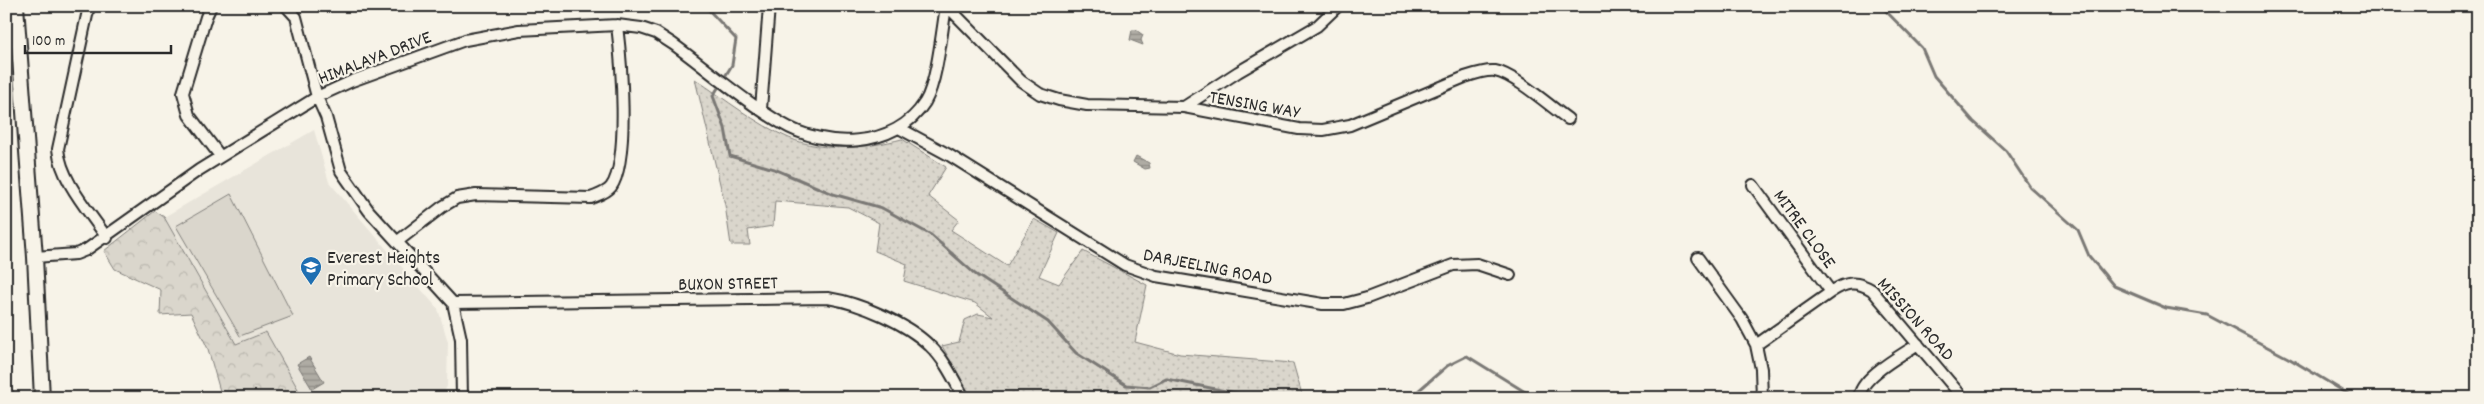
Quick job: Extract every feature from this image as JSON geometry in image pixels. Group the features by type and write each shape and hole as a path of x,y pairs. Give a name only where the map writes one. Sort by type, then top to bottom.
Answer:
{"street":[{"path":"16,6 35,257 42,398"},
{"path":"89,6 58,149 65,174 107,238"},
{"path":"211,6 183,94 189,115 220,156"},
{"path":"286,6 296,17 317,97 326,117 341,171 369,210 453,303 461,339 462,398"},
{"path":"761,109 769,6"},
{"name":"HIMALAYA DRIVE","path":"35,257 76,254 107,238 220,156 317,97 352,81 475,38 519,30 617,25 641,28 656,33 781,124 805,134 828,139 855,140 874,138 899,128 916,113 925,101 931,86 947,6"},
{"name":"TENSING WAY","path":"947,6 1021,81 1040,94 1059,100 1087,105 1184,107 1299,129 1337,129 1465,77 1482,72 1496,71 1527,89 1568,119"},
{"path":"1184,107 1238,72 1317,26 1338,6"},
{"path":"398,241 442,207 457,198 476,196 591,198 610,188 616,178 620,158 623,84 617,25"},
{"name":"DARJEELING ROAD","path":"899,128 949,155 1125,265 1156,276 1323,304 1344,304 1367,298 1435,270 1466,263 1510,275"},
{"name":"MITRE CLOSE","path":"1753,185 1831,292"},
{"path":"1698,258 1742,319 1756,345 1761,369 1762,398"},
{"name":"MISSION ROAD","path":"1756,345 1844,284 1853,282 1863,284 1872,290 1964,398"},
{"name":"BUXON STREET","path":"453,303 828,298 847,301 891,321 929,345 942,359 964,398"},
{"path":"1859,398 1863,385 1871,377 1918,344"},
{"path":"6,393 10,398"}],"shaded area":[{"path":"1132,30 1136,30 1143,35 1141,40 1143,45 1130,40"},
{"name":"Everest Heights Primary School","path":"314,130 329,182 438,309 448,342 447,386 443,395 438,398 303,398 266,332 236,344 164,217"},
{"path":"1136,156 1149,163 1150,168 1145,169 1133,162"},
{"path":"309,357 324,382 312,389 297,364"}],"green space":[{"path":"695,79 765,126 803,143 846,148 902,139 946,167 928,196 959,220 951,230 1007,266 1034,219 1059,233 1039,276 1059,284 1083,251 1147,285 1135,342 1180,354 1293,363 1303,398 1052,398 1051,395 1047,398 972,398 942,346 959,342 965,320 978,314 993,317 975,303 904,281 907,264 875,251 879,223 848,207 775,201 773,226 748,230 750,245 731,245 725,205"},
{"path":"231,194 293,316 240,336 176,226"},
{"path":"155,211 164,217 236,344 266,332 303,398 222,398 208,349 191,313 160,315 161,290 115,269 104,251"}],"waterway":[{"path":"705,6 736,39 732,65 713,96 725,128 730,156 774,169 833,194 882,208 931,235 975,274 1048,322 1076,353 1126,385 1150,387 1166,379 1250,396 1298,398"},
{"path":"1881,6 1922,48 1934,76 1973,121 2006,151 2030,187 2078,230 2089,256 2114,286 2166,308 2207,315 2290,359 2348,394 2350,398"},
{"path":"1410,398 1447,366 1467,356 1535,398"}],"place":[{"name":"Everest Heights Primary School","path":"311,286"}]}
